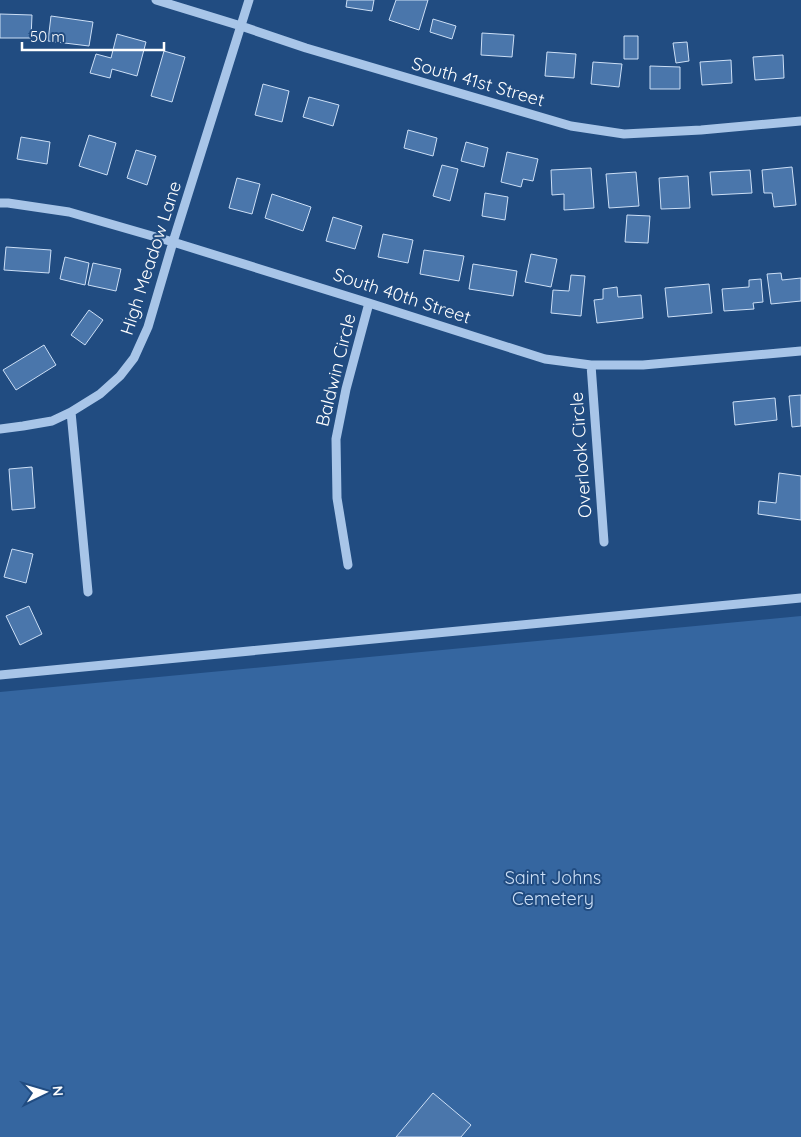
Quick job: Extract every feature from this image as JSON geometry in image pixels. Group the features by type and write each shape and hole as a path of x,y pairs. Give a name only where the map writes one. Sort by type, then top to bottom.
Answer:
{"street":[{"name":"South 41st Street","path":"156,0 306,48 571,126 624,134 701,130 801,121"},
{"name":"High Meadow Lane","path":"0,429 52,421 71,412 100,394 120,376 134,358 148,328 249,0"},
{"name":"South 40th Street","path":"0,203 69,212 173,242 545,359 590,365 643,365 801,351"},
{"name":"Baldwin Circle","path":"348,565 337,498 336,439 346,389 370,303"},
{"name":"Overlook Circle","path":"590,365 604,542"},
{"path":"71,412 88,592"},
{"path":"0,675 801,598"}],"green space":[{"name":"Saint Johns Cemetery","path":"801,616 801,1137 0,1137 0,692"}],"building":[{"path":"347,0 374,0 372,11 346,7"},
{"path":"396,0 428,0 419,30 389,20"},
{"path":"0,14 32,15 31,38 0,38"},
{"path":"51,16 93,22 89,46 48,41"},
{"path":"433,19 456,26 452,39 430,32"},
{"path":"482,33 514,35 512,57 481,55"},
{"path":"117,34 146,42 137,76 112,69 110,78 90,73 96,54 111,58"},
{"path":"624,36 638,36 638,59 624,59"},
{"path":"687,42 689,61 676,63 673,43"},
{"path":"164,51 185,57 172,102 151,96"},
{"path":"547,52 576,54 574,78 545,76"},
{"path":"783,55 784,78 755,80 753,57"},
{"path":"731,60 732,83 702,85 700,62"},
{"path":"593,62 622,64 619,87 591,84"},
{"path":"650,66 680,67 680,89 650,89"},
{"path":"263,84 289,91 282,122 255,115"},
{"path":"309,97 339,105 333,126 303,117"},
{"path":"408,130 437,138 433,156 404,148"},
{"path":"89,135 116,143 107,175 79,166"},
{"path":"21,137 50,142 47,164 17,159"},
{"path":"466,142 488,148 484,167 461,161"},
{"path":"136,150 156,156 147,185 127,178"},
{"path":"507,152 538,159 533,181 523,179 521,187 501,182"},
{"path":"442,165 458,169 450,201 433,196"},
{"path":"792,167 796,205 774,207 772,193 764,193 762,170"},
{"path":"591,168 594,208 564,210 564,194 552,195 551,170"},
{"path":"750,170 752,193 712,195 710,172"},
{"path":"636,172 639,206 609,208 606,174"},
{"path":"688,176 690,208 661,209 659,178"},
{"path":"237,178 260,184 252,214 229,208"},
{"path":"485,193 508,197 505,220 482,216"},
{"path":"272,194 311,207 303,231 265,218"},
{"path":"627,215 650,216 648,243 625,242"},
{"path":"333,217 362,226 355,249 326,241"},
{"path":"383,234 413,240 408,263 378,257"},
{"path":"6,247 51,250 49,273 4,270"},
{"path":"424,250 464,256 459,281 420,274"},
{"path":"531,254 557,259 551,287 525,282"},
{"path":"65,257 89,263 85,285 60,279"},
{"path":"93,263 121,269 116,291 88,285"},
{"path":"473,264 517,271 513,296 469,289"},
{"path":"781,273 782,280 801,278 801,301 771,304 767,274"},
{"path":"571,275 585,276 581,316 551,313 553,290 569,291"},
{"path":"761,279 763,302 753,303 754,309 724,311 722,289 749,287 749,280"},
{"path":"709,284 712,313 668,317 665,288"},
{"path":"617,287 618,297 641,295 643,318 597,323 594,300 603,299 603,289"},
{"path":"89,310 103,320 85,345 71,335"},
{"path":"44,345 56,365 16,390 3,370"},
{"path":"801,395 801,426 792,427 789,396"},
{"path":"775,398 777,420 735,425 733,402"},
{"path":"32,467 35,508 12,510 9,469"},
{"path":"779,473 801,476 801,520 758,514 759,501 776,503"},
{"path":"12,549 33,554 26,583 4,577"},
{"path":"29,606 42,634 20,645 6,616"},
{"path":"433,1093 471,1125 461,1137 396,1137"}]}
